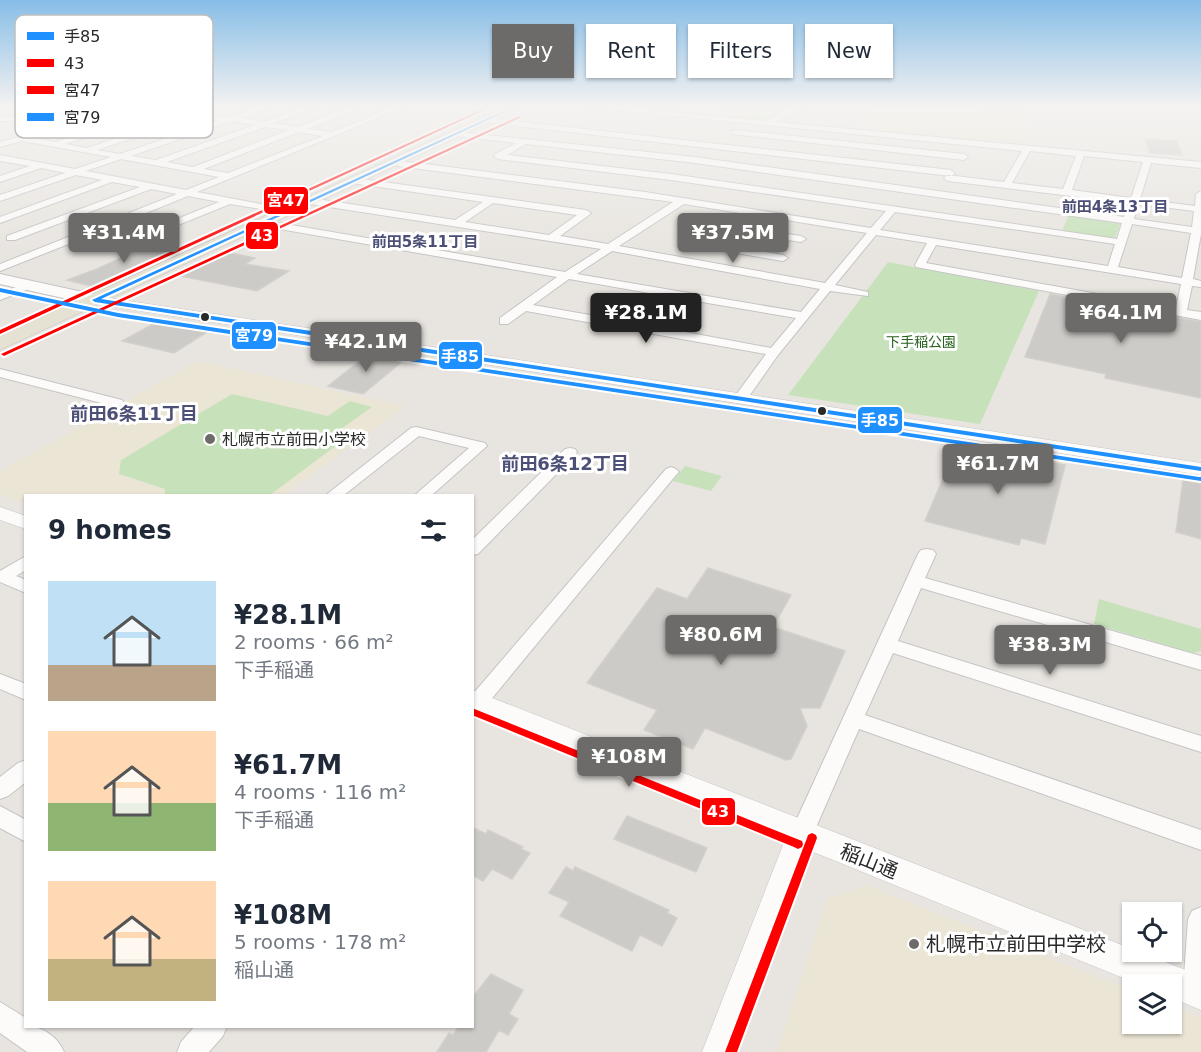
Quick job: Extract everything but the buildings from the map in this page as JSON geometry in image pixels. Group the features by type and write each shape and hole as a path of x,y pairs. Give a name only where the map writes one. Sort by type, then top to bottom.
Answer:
{"main road":[{"path":"0,344 410,156"},
{"path":"0,279 94,300"}],"street":[{"path":"110,156 230,176"},
{"path":"0,198 125,156"},
{"path":"156,164 178,156"},
{"path":"192,170 229,156"},
{"path":"0,268 280,156"},
{"path":"499,156 671,177 784,197 893,208 1120,242"},
{"path":"567,164 581,156"},
{"path":"659,156 1198,231"},
{"path":"663,183 701,156"},
{"path":"811,156 1007,185 1198,209"},
{"path":"956,156 964,157"},
{"path":"1007,185 1023,156"},
{"path":"1066,193 1080,156"},
{"path":"1111,156 1201,165"},
{"path":"922,212 964,157"},
{"path":"784,197 827,158"},
{"path":"3,160 288,212"},
{"path":"1112,270 1148,160"},
{"path":"393,164 650,192 682,201 727,208 769,211 818,223 1201,284"},
{"path":"0,179 39,166"},
{"path":"0,220 111,180"},
{"path":"354,181 586,213 551,238"},
{"path":"11,238 150,186"},
{"path":"1181,312 1187,282 1197,254 1198,209 1201,194"},
{"path":"99,228 141,237 231,200"},
{"path":"456,224 491,200"},
{"path":"310,201 609,247 864,294"},
{"path":"504,321 567,275 682,201"},
{"path":"668,258 727,208"},
{"path":"740,399 774,352 893,208"},
{"path":"764,276 818,223"},
{"path":"262,224 804,316"},
{"path":"708,225 801,239"},
{"path":"0,236 53,247"},
{"path":"933,241 920,265 1201,316"},
{"path":"687,242 783,258"},
{"path":"0,297 27,286"},
{"path":"644,328 681,295"},
{"path":"94,300 1201,469"},
{"path":"525,307 774,352"},
{"path":"0,373 117,403"},
{"path":"335,494 416,431 480,446 424,494"},
{"path":"474,548 570,452"},
{"path":"475,703 671,472"},
{"path":"0,513 24,522"},
{"path":"720,1052 802,834 927,554"},
{"path":"24,562 3,577 24,586"},
{"path":"915,581 1201,663"},
{"path":"887,644 1201,744"},
{"path":"0,681 24,692"},
{"name":"稲山通","path":"475,703 1199,992"},
{"path":"854,719 1201,840"},
{"path":"0,790 24,771"},
{"path":"0,816 24,831"},
{"path":"1199,992 1201,919"},
{"path":"0,1016 50,1052"},
{"path":"191,1052 211,1028"}],"shaded area":[{"name":"札幌市立前田小学校","path":"198,361 405,406 285,494 24,494 24,504 0,494 0,471"},
{"name":"札幌市立前田中学校","path":"866,885 1122,987 1122,1034 1182,1034 1182,1010 1201,1018 1201,1052 777,1052 828,898"}],"green space":[{"path":"1069,214 1121,222 1115,238 1062,231"},
{"path":"731,231 790,242 774,254 718,243"},
{"name":"下手稲公園","path":"888,262 1039,291 980,424 788,395"},
{"path":"232,394 328,416 350,401 372,407 341,429 353,433 271,494 165,494 165,489 119,474 121,460"},
{"path":"685,466 722,476 711,491 673,481"},
{"path":"1099,599 1201,629 1201,651 1193,653 1094,624"}],"transit line":[{"name":"宮47","path":"0,332 383,156"},
{"name":"手85","path":"95,300 408,156"},
{"name":"43","path":"4,354 435,156"},
{"name":"宮79","path":"0,290 118,315 1199,479"},
{"name":"手85","path":"95,300 1201,469"},
{"name":"43","path":"474,712 798,844"},
{"name":"43","path":"731,1052 812,838"}],"place":[{"name":"札幌市立前田小学校","path":"210,439"},
{"name":"札幌市立前田中学校","path":"914,944"}],"district":[{"name":"前田4条13丁目","path":"1115,207"},
{"name":"前田5条11丁目","path":"425,242"},
{"name":"前田6条11丁目","path":"134,414"},
{"name":"前田6条12丁目","path":"565,464"}]}
